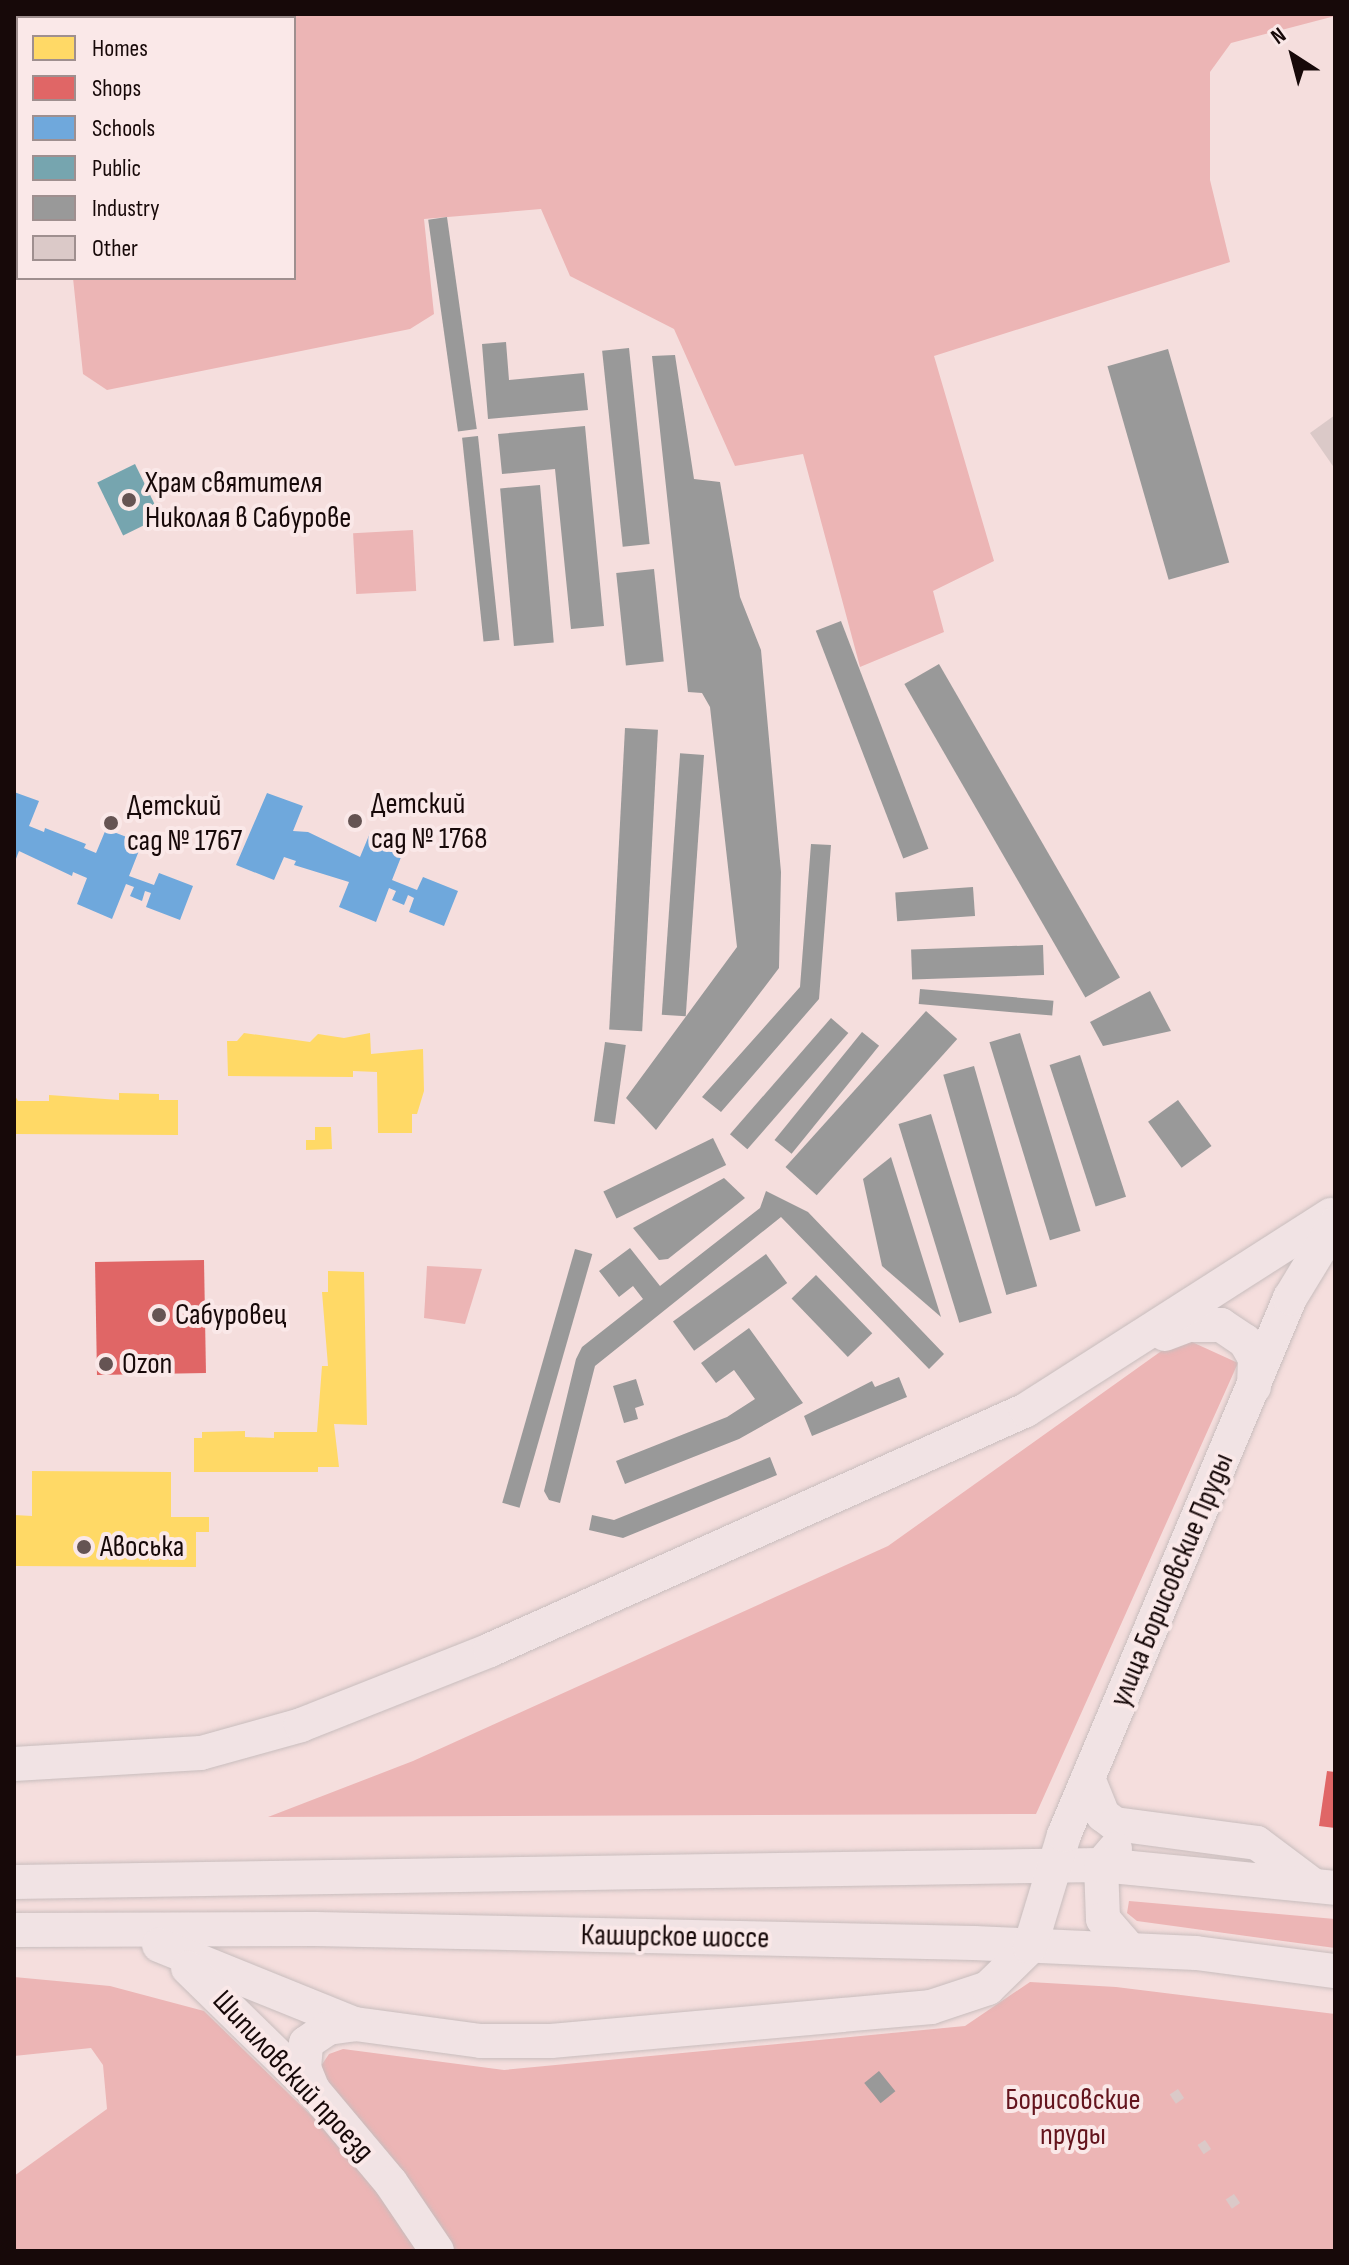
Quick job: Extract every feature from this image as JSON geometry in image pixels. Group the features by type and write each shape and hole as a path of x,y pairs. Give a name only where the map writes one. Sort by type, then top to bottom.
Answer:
{"main road":[{"path":"14,1764 201,1753 301,1725 490,1650 968,1440 1134,1345 1335,1212"},
{"name":"улица Борисовские Пруды","path":"1030,1947 1055,1864 1088,1778 1290,1298 1335,1224"},
{"path":"1134,1345 1189,1325 1221,1325 1245,1341 1255,1358 1253,1389"},
{"path":"1088,1778 1103,1815 1115,1824 1257,1843 1324,1887"},
{"path":"1129,1949 1103,1919 1101,1865 1119,1845 1146,1830"},
{"name":"Каширское шоссе","path":"14,1882 1055,1864 1101,1865 1324,1887"},
{"name":"Каширское шоссе","path":"14,1930 331,1929 1129,1949 1335,1971"},
{"name":"Шипиловский проезд","path":"122,1931 159,1945 223,1998 313,2090 391,2183 437,2251"},
{"path":"159,1945 355,2024 424,2037 551,2041 931,2007 988,1988 1030,1947"},
{"path":"313,2090 304,2068 306,2043 328,2028 355,2024"}],"green space":[{"path":"1335,14 1231,43 1210,72 1210,180 1230,262 934,356 994,561 933,591 944,632 860,667 803,454 735,466 674,329 570,276 541,209 424,219 434,314 410,329 107,390 83,374 73,280 296,280 296,16 178,16"},
{"path":"413,530 416,591 356,594 353,533"},
{"path":"427,1266 482,1269 465,1324 424,1318"},
{"path":"1181,1337 1238,1363 1036,1814 268,1817 413,1761 888,1546"},
{"path":"1129,1901 1335,1919 1335,1948 1137,1921 1127,1913"},
{"path":"14,1977 110,1986 204,2011 364,2167 419,2251 14,2251 14,2176 107,2109 103,2065 91,2048 14,2056"},
{"name":"Борисовские пруды","path":"1030,1982 1116,1987 1335,2014 1335,2251 449,2251 325,2080 321,2066 329,2054 343,2049 504,2070 965,2026"}],"shaded area":[{"path":"64,14 181,14 130,16"}],"building: Homes":[{"path":"244,1033 310,1042 318,1034 344,1038 370,1033 371,1054 423,1049 424,1091 417,1114 412,1114 412,1133 378,1133 377,1072 353,1071 353,1077 228,1076 227,1041 237,1041"},
{"path":"119,1093 159,1094 159,1100 178,1100 178,1135 14,1134 14,1094 18,1101 49,1101 49,1095 119,1100"},
{"path":"315,1127 331,1127 332,1149 306,1150 306,1140 315,1140"},
{"path":"328,1271 364,1272 367,1425 334,1424 339,1467 318,1467 318,1472 194,1472 194,1438 202,1438 202,1432 245,1431 245,1437 274,1438 274,1432 317,1432 322,1366 328,1366 322,1292 328,1292"},
{"path":"32,1471 171,1472 171,1517 209,1517 209,1532 196,1532 196,1567 14,1566 14,1515 32,1516"}],"building: Shops":[{"path":"204,1260 206,1373 97,1375 95,1262"},
{"path":"1327,1771 1335,1772 1335,1828 1319,1826"}],"building: Schools":[{"path":"14,792 39,801 29,826 44,832 45,828 86,844 84,848 96,853 106,829 142,843 129,876 154,885 159,873 193,886 180,920 146,907 151,893 145,891 142,901 130,896 134,887 126,884 112,919 77,904 87,878 73,872 72,876 19,851 14,864"},
{"path":"267,793 303,806 293,831 308,832 360,857 370,833 405,847 392,880 417,890 423,877 458,891 444,926 409,912 414,898 408,895 404,905 392,900 396,891 389,888 376,922 339,907 349,882 294,865 296,861 284,857 274,880 236,865"}],"building: Public":[{"name":"Храм святителя Николая в Сабурове","path":"135,464 161,517 123,535 97,482"}],"building: Industry":[{"path":"447,217 477,429 458,432 428,220"},
{"path":"506,342 509,380 584,373 588,410 488,419 482,344"},
{"path":"629,348 650,544 623,547 602,351"},
{"path":"1168,349 1229,562 1169,580 1107,366"},
{"path":"675,355 694,479 720,482 740,597 761,650 781,872 779,968 656,1130 626,1098 737,947 710,707 702,693 688,692 652,356"},
{"path":"585,426 604,626 571,629 555,469 502,474 498,434"},
{"path":"478,436 499,640 484,642 462,438"},
{"path":"540,485 554,642 514,646 500,488"},
{"path":"654,569 664,661 626,665 616,573"},
{"path":"841,621 928,849 903,858 816,631"},
{"path":"939,664 1120,978 1085,998 904,684"},
{"path":"625,728 658,730 642,1031 609,1030"},
{"path":"680,753 704,755 686,1016 662,1015"},
{"path":"811,844 831,845 819,999 721,1112 702,1097 800,987"},
{"path":"973,887 975,916 897,921 895,892"},
{"path":"1043,945 1044,975 912,980 911,950"},
{"path":"920,989 1053,1001 1052,1016 919,1004"},
{"path":"1150,991 1171,1031 1103,1046 1090,1022"},
{"path":"926,1011 957,1039 817,1195 785,1167"},
{"path":"831,1018 848,1033 747,1149 730,1134"},
{"path":"862,1032 879,1046 792,1154 775,1140"},
{"path":"1020,1033 1081,1231 1050,1240 989,1042"},
{"path":"605,1042 626,1045 615,1124 594,1121"},
{"path":"1080,1055 1126,1197 1096,1207 1050,1065"},
{"path":"974,1066 1037,1286 1006,1295 943,1075"},
{"path":"1178,1100 1212,1146 1182,1168 1148,1122"},
{"path":"931,1114 992,1313 959,1323 898,1124"},
{"path":"713,1138 726,1165 616,1218 603,1191"},
{"path":"891,1157 941,1317 882,1266 863,1179"},
{"path":"724,1178 745,1198 668,1259 659,1260 633,1228"},
{"path":"766,1191 808,1212 944,1354 929,1369 781,1217 595,1366 560,1503 549,1500 544,1491 576,1359 582,1347 643,1299 633,1286 619,1297 599,1271 630,1248 660,1286 760,1208"},
{"path":"575,1249 592,1254 520,1508 502,1503"},
{"path":"766,1254 787,1283 694,1351 673,1322"},
{"path":"816,1275 872,1333 848,1357 792,1299"},
{"path":"749,1328 803,1403 739,1439 625,1484 616,1461 727,1417 755,1399 734,1370 716,1383 701,1363"},
{"path":"899,1377 907,1397 812,1436 804,1416 872,1381 875,1387"},
{"path":"636,1379 644,1405 635,1408 638,1419 624,1423 613,1386"},
{"path":"770,1457 777,1475 623,1538 589,1530 592,1515 614,1520"},
{"path":"879,2071 895,2091 881,2103 864,2083"}],"building: Other":[{"path":"1335,415 1335,469 1310,433"},
{"path":"1178,2089 1184,2098 1176,2104 1170,2095"},
{"path":"1205,2140 1211,2149 1204,2154 1198,2145"},
{"path":"1234,2194 1240,2203 1232,2209 1226,2200"}],"place":[{"name":"Храм святителя Николая в Сабурове","path":"129,500"},
{"name":"Детский сад № 1768","path":"355,821"},
{"name":"Детский сад № 1767","path":"111,823"},
{"name":"Сабуровец","path":"159,1315"},
{"name":"Ozon","path":"106,1364"},
{"name":"Авоська","path":"84,1547"}]}
